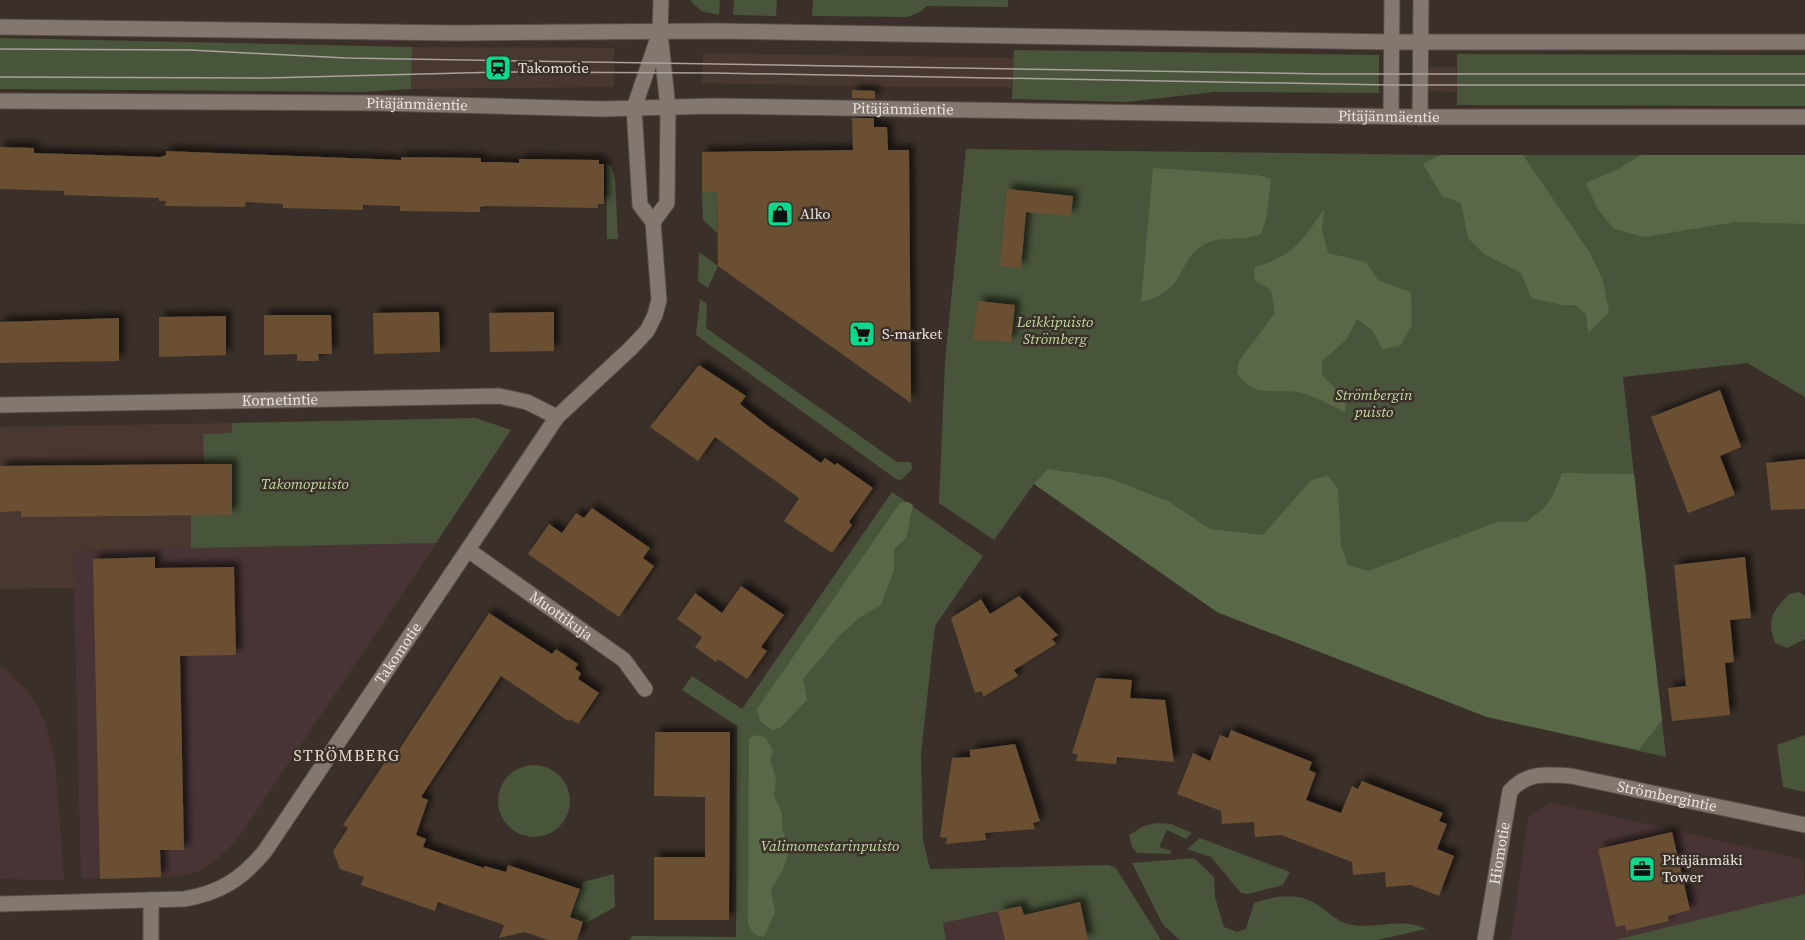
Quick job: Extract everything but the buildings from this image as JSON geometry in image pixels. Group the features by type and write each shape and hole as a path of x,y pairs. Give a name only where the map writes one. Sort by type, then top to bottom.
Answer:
{"main road":[{"path":"653,222 667,203 668,108 660,32 661,0"},
{"path":"1391,116 1392,0"},
{"path":"1420,117 1421,0"},
{"path":"0,27 458,33 660,32 1392,42 1805,42"},
{"name":"Takomotie","path":"0,904 69,904 184,899 208,895 230,884 250,868 267,848 557,417 639,339 655,315 659,300 653,222 640,205 634,108 660,32"},
{"name":"Pitäjänmäentie","path":"0,101 377,103 634,108 713,106 1420,117 1805,117"},
{"name":"Kornetintie","path":"0,405 499,396 527,402 557,417"},
{"name":"Muottikuja","path":"468,550 624,660 645,689"},
{"name":"Strömbergintie","path":"1530,776 1549,774 1571,776 1805,825"},
{"name":"Hiomotie","path":"1485,940 1510,791 1530,776"},
{"path":"151,900 151,940"}],"shaded area":[{"path":"412,47 614,48 614,87 411,89"},
{"path":"703,53 1014,58 1012,87 908,87 702,83"},
{"path":"1428,67 1456,67 1457,92 1428,91"},
{"path":"232,423 232,548 74,550 75,588 0,589 0,427"},
{"path":"436,543 237,840 218,858 198,872 170,877 81,879 73,550"},
{"path":"0,667 8,671 25,689 37,705 45,723 55,759 64,880 0,879"},
{"path":"1549,802 1804,860 1805,940 1511,940 1528,818"},
{"path":"1086,890 1098,940 946,940 942,923"}],"green space":[{"path":"690,0 720,0 719,15 701,11"},
{"path":"734,0 777,0 776,16 733,15"},
{"path":"813,0 1008,0 1008,7 927,6 908,17 812,16"},
{"path":"0,38 412,47 411,89 362,92 0,89"},
{"path":"1014,50 1379,55 1379,93 1214,92 1126,102 1012,99"},
{"path":"1457,54 1805,55 1805,106 1457,105"},
{"name":"Strömbergin puisto","path":"966,149 1441,155 1805,155 1805,397 1747,363 1623,377 1666,757 1487,717 1217,612 1034,484 994,540 939,503 945,362"},
{"path":"1441,155 1523,155 1590,253 1603,280 1609,312 1588,333 1586,314 1575,305 1562,305 1531,298 1521,273 1484,254 1468,238 1461,203 1442,196 1423,164"},
{"path":"1641,155 1805,155 1805,224 1736,222 1644,237 1614,229 1597,208 1586,183 1620,168"},
{"path":"606,164 611,166 615,179 618,239 607,239"},
{"path":"1153,168 1257,175 1271,179 1266,220 1261,234 1205,244 1196,250 1175,283 1156,297 1141,302"},
{"path":"702,192 717,192 717,233 703,220"},
{"path":"1324,209 1322,229 1328,253 1366,262 1378,280 1411,292 1412,325 1400,346 1382,349 1373,331 1357,319 1346,340 1322,361 1322,375 1346,399 1345,412 1303,393 1257,389 1250,386 1237,373 1239,361 1275,313 1271,290 1254,280 1255,267 1289,252 1310,230"},
{"path":"699,252 718,266 708,288 698,281"},
{"path":"700,299 707,304 706,328 897,462 911,462 912,469 901,480 896,479 696,335"},
{"name":"Takomopuisto","path":"476,418 511,430 436,543 191,548 191,515 232,515 232,464 204,464 203,434 232,433 232,423"},
{"path":"1048,469 1108,478 1168,501 1210,529 1263,535 1311,480 1328,476 1338,489 1341,546 1348,565 1368,571 1497,522 1526,522 1544,508 1553,495 1562,473 1634,474 1662,720 1639,750 1487,717 1217,612 1034,484"},
{"name":"Valimomestarinpuisto","path":"892,492 983,556 935,626 921,754 923,840 930,869 1108,865 1116,868 1161,940 1088,940 1079,902 1024,915 1021,906 943,923 946,940 630,940 632,936 736,937 737,726 682,690 692,676 742,709"},
{"path":"908,502 913,505 906,538 894,549 894,570 881,605 859,618 840,635 803,679 807,700 780,728 772,730 760,721 757,709 900,503"},
{"path":"1799,592 1805,596 1805,639 1787,648 1775,643 1771,621 1775,611 1789,594"},
{"path":"758,735 766,738 773,750 770,760 776,778 774,795 782,813 782,828 789,851 783,870 771,890 775,912 764,937 753,933 748,922 749,738"},
{"path":"1805,735 1805,792 1783,787 1777,745"},
{"path":"527,765 541,765 560,775 570,794 570,808 560,827 541,837 527,837 508,827 498,808 498,794 508,775"},
{"path":"1156,823 1171,824 1192,833 1186,839 1167,830 1159,847 1172,851 1170,854 1137,853 1132,847 1129,835 1144,826"},
{"path":"1200,838 1290,872 1283,885 1248,894 1241,893 1211,857 1187,849"},
{"path":"1194,858 1214,877 1215,897 1224,927 1237,932 1246,929 1254,903 1288,896 1313,902 1348,924 1362,926 1408,924 1426,929 1377,940 1180,940 1163,925 1132,863"},
{"path":"614,874 615,907 586,923 571,917 583,882"},
{"path":"1805,894 1805,940 1615,940"}],"tram line":[{"path":"0,49 190,50 346,58 1328,74 1805,74"},
{"path":"0,77 266,78 501,72 714,73 1391,85 1805,85"}],"place":[{"name":"Takomotie","path":"498,68"},
{"name":"Alko","path":"780,214"},
{"name":"S-market","path":"862,334"},
{"name":"Pitäjänmäki Tower","path":"1642,869"}],"district":[{"name":"STRÖMBERG","path":"347,755"}],"park label":[{"name":"Leikkipuisto Strömberg","path":"1055,330"}]}
